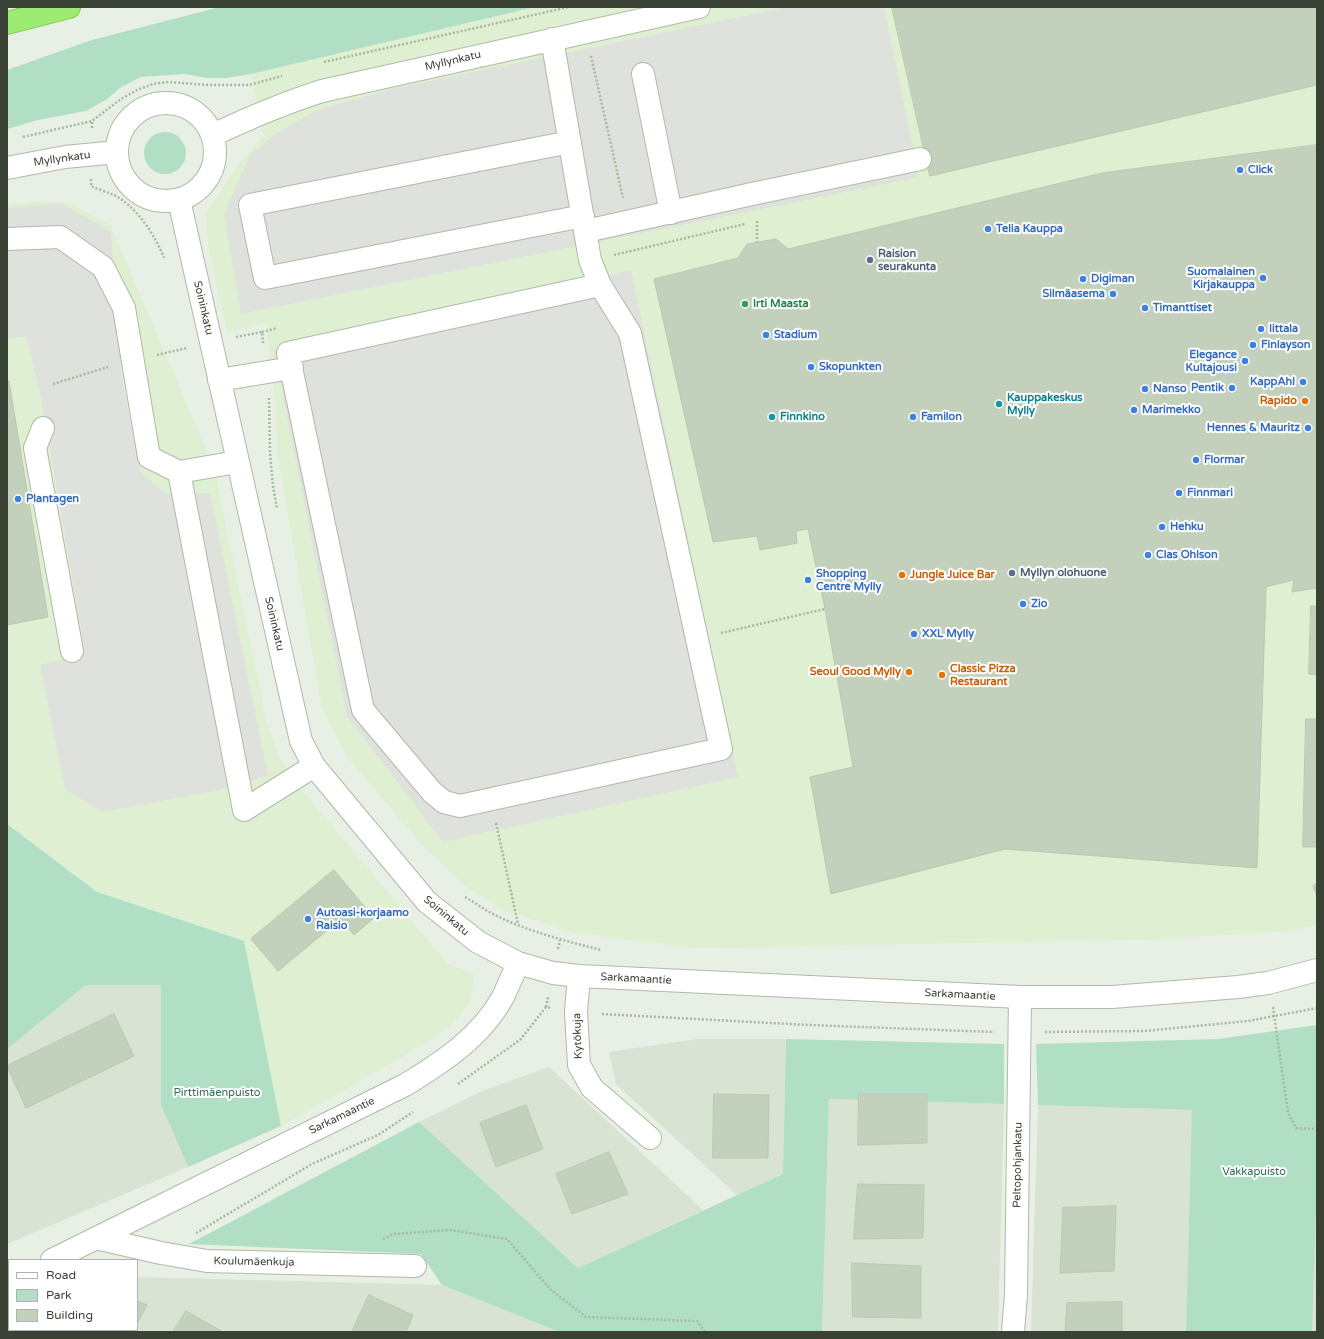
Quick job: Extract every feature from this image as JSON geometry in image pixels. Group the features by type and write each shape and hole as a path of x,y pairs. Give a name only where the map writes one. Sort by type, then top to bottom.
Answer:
{"highway":[{"path":"7,23 69,7"}],"street":[{"name":"Myllynkatu","path":"213,135 256,114 322,91 585,31 699,7"},
{"path":"552,39 590,260 600,285 630,333 721,749 460,806 444,802 432,792 363,710 288,353 600,285"},
{"path":"643,74 671,213"},
{"path":"170,102 184,106 196,112 206,122 213,135 216,151 213,168 208,177 194,193 179,200 164,202 149,198 136,191 119,167 117,152 119,135 127,121 140,110 155,104 170,102"},
{"path":"570,142 250,205 265,278 584,224 629,222 752,194 920,159"},
{"name":"Myllynkatu","path":"7,168 65,157 117,152"},
{"name":"Soininkatu","path":"179,200 301,741 314,766 427,902 478,942 518,964"},
{"path":"7,239 60,237 103,267 124,308 149,457 179,472 237,462"},
{"path":"219,380 292,368"},
{"path":"43,428 35,448 72,651"},
{"path":"179,472 244,810 314,766"},
{"name":"Sarkamaantie","path":"54,1259 405,1085 424,1073 448,1057 473,1036 502,998 518,964 553,973 579,976 1020,998 1112,997 1222,989 1268,983 1317,970"},
{"name":"Kytökuja","path":"579,976 576,1012 579,1065 592,1088 650,1138"},
{"name":"Peltopohjankatu","path":"1013,1332 1016,1294 1020,998"},
{"name":"Koulumäenkuja","path":"96,1238 160,1253 207,1261 415,1266"}],"path":[{"path":"318,64 338,58 569,7"},
{"path":"585,31 635,250"},
{"path":"22,137 92,121 137,90 153,84 169,82 208,86 249,85 284,75"},
{"path":"91,186 115,196 144,222 158,242 167,264"},
{"path":"757,221 757,242"},
{"path":"211,343 262,332 270,410 271,473 279,517"},
{"path":"697,639 825,609"},
{"path":"491,799 518,924"},
{"path":"461,894 497,916 560,940 609,952"},
{"path":"1268,983 1275,1017 1288,1113 1296,1128 1317,1128"},
{"path":"456,1085 520,1039 546,1007 576,1012 809,1025 1019,1033 1144,1031 1248,1021 1317,1008"},
{"path":"160,1253 312,1164 378,1135 417,1109"},
{"path":"379,1240 393,1234 450,1230 507,1240 551,1290 586,1317 697,1321 705,1332"}],"shaded area":[{"name":"Shopping Centre Mylly","path":"535,7 1317,7 1317,926 1268,933 1133,940 696,948 576,933 505,911 466,887 421,844 349,759 322,709 277,452 276,410 266,323 227,332 209,252 206,214 238,165 264,136 251,74"},
{"path":"788,7 884,7 919,177 241,314 224,214 250,156 271,137 315,111 396,88"},
{"path":"37,201 70,203 111,226 215,471 267,724 279,756 297,784 447,963 474,975 471,999 462,1013 445,1030 409,1053 281,1126 244,941 97,892 7,824 7,205"},
{"path":"61,203 111,232 122,379 140,471 166,494 210,493 268,776 215,791 102,812 65,789 40,665 85,653 41,397 26,336 7,339 7,208"},
{"path":"631,270 738,777 443,842 347,716 274,351"},
{"path":"86,985 162,985 161,1105 188,1167 7,1244 7,1049"},
{"path":"697,1039 786,1039 783,1174 737,1195 616,1084 609,1052"},
{"path":"549,1067 703,1210 578,1268 419,1122 482,1091"},
{"path":"829,1099 1004,1104 998,1332 822,1332"},
{"path":"1038,1105 1193,1110 1186,1332 1031,1332"},
{"path":"1316,1179 1317,1332 1312,1332"},
{"path":"138,1277 442,1285 559,1331 25,1332 138,1331"}],"green space":[{"path":"220,7 535,7 251,74 226,78 207,78 185,74 141,77 120,88 107,99 86,111 38,120 7,129 7,70 92,40"},
{"path":"161,132 169,132 177,135 183,141 186,153 183,165 177,171 169,174 161,174 153,171 147,165 144,157 144,149 147,141 153,135"},
{"name":"Pirttimäenpuisto","path":"7,824 97,892 244,941 281,1126 188,1167 161,1105 161,985 86,985 7,1049"},
{"name":"Vakkapuisto","path":"1317,1025 1317,1179 1312,1332 1186,1332 1192,1110 1038,1105 1036,1044 1218,1039"},
{"path":"786,1039 1004,1044 1004,1104 829,1099 822,1332 560,1332 442,1285 421,1254 189,1244 419,1122 578,1268 783,1174"}],"building":[{"path":"892,7 1317,7 1317,85 930,176"},
{"name":"Kauppakeskus Mylly","path":"1317,145 1317,588 1292,592 1294,580 1266,587 1257,868 1005,849 831,894 810,777 853,767 825,609 808,529 796,531 797,543 760,550 757,536 713,542 654,279 738,258 747,244 776,239 788,249 1102,173"},
{"name":"Plantagen","path":"7,381 9,381 48,617 7,625"},
{"path":"1311,606 1317,606 1317,675 1309,674"},
{"path":"1306,719 1317,719 1317,847 1303,847"},
{"path":"334,870 374,918 354,935 341,919 278,971 251,939"},
{"path":"1317,883 1317,896 1313,886"},
{"path":"114,1014 134,1056 26,1108 7,1066"},
{"path":"714,1094 769,1095 768,1158 713,1158"},
{"path":"859,1094 927,1094 927,1143 858,1145"},
{"path":"526,1105 543,1149 496,1167 480,1123"},
{"path":"609,1152 628,1194 572,1214 556,1174"},
{"path":"858,1184 924,1185 923,1238 854,1239"},
{"path":"1116,1206 1114,1271 1060,1273 1063,1208"},
{"path":"852,1263 921,1266 921,1318 853,1317"},
{"path":"369,1295 413,1315 406,1332 352,1332"},
{"path":"138,1301 147,1305 138,1322"},
{"path":"1122,1302 1122,1332 1065,1332 1067,1303"},
{"path":"186,1311 221,1331 221,1332 173,1332"},
{"path":"108,1331 134,1331 133,1332"}],"place":[{"name":"Click","path":"1240,170"},
{"name":"Telia Kauppa","path":"988,229"},
{"name":"Raision seurakunta","path":"870,260"},
{"name":"Suomalainen Kirjakauppa","path":"1263,278"},
{"name":"Digiman","path":"1083,279"},
{"name":"Silmäasema","path":"1113,294"},
{"name":"Irti Maasta","path":"745,304"},
{"name":"Timanttiset","path":"1145,308"},
{"name":"Iittala","path":"1261,329"},
{"name":"Stadium","path":"766,335"},
{"name":"Finlayson","path":"1253,345"},
{"name":"Elegance Kultajousi","path":"1245,361"},
{"name":"Skopunkten","path":"811,367"},
{"name":"KappAhl","path":"1303,382"},
{"name":"Pentik","path":"1232,388"},
{"name":"Nanso","path":"1145,389"},
{"name":"Rapido","path":"1305,401"},
{"name":"Kauppakeskus Mylly","path":"999,404"},
{"name":"Marimekko","path":"1134,410"},
{"name":"Finnkino","path":"772,417"},
{"name":"Familon","path":"913,417"},
{"name":"Hennes & Mauritz","path":"1308,428"},
{"name":"Flormar","path":"1196,460"},
{"name":"Finnmari","path":"1179,493"},
{"name":"Plantagen","path":"18,499"},
{"name":"Hehku","path":"1162,527"},
{"name":"Clas Ohlson","path":"1148,555"},
{"name":"Myllyn olohuone","path":"1012,573"},
{"name":"Jungle Juice Bar","path":"902,575"},
{"name":"Shopping Centre Mylly","path":"808,580"},
{"name":"Zio","path":"1023,604"},
{"name":"XXL Mylly","path":"914,634"},
{"name":"Seoul Good Mylly","path":"909,672"},
{"name":"Classic Pizza Restaurant","path":"942,675"},
{"name":"Autoasi-korjaamo Raisio","path":"308,919"}]}
